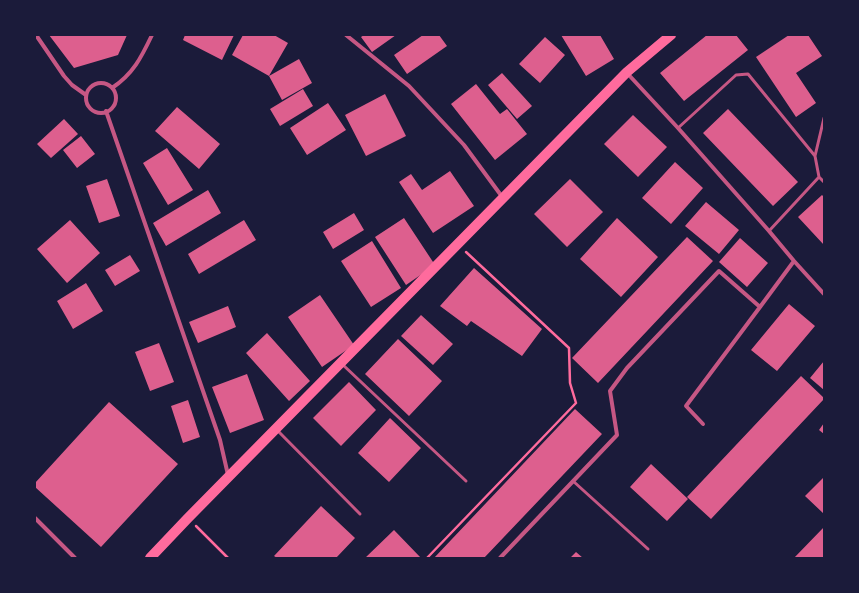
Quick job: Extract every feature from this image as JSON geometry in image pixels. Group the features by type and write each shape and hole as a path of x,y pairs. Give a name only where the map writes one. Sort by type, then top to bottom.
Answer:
{"main road":[{"path":"150,558 626,72 671,35"}],"street":[{"path":"36,35 64,76 72,85 86,95"},
{"path":"112,88 127,77 145,50 152,35"},
{"path":"346,35 409,86 464,145 503,198"},
{"path":"626,72 678,128 824,294"},
{"path":"93,84 107,84 112,88 115,101 110,109 96,112 91,109 88,105 86,95 88,89 93,84"},
{"path":"106,111 220,440 228,478"},
{"path":"703,424 686,406 794,261"},
{"path":"500,558 617,436 610,392 627,368 719,271 760,307"},
{"path":"35,518 76,558"}],"lane":[{"path":"678,128 736,75 748,74 815,156"},
{"path":"824,118 815,156 819,177 824,182"},
{"path":"769,231 819,177"},
{"path":"341,363 466,481"},
{"path":"276,429 360,514"},
{"path":"573,481 648,549"}],"path":[{"path":"427,558 576,402 570,383 570,348 457,244"},
{"path":"188,518 228,558"}],"building":[{"path":"49,35 127,35 118,55 74,68"},
{"path":"185,35 234,35 222,60 183,40"},
{"path":"243,35 274,35 288,43 269,76 232,55"},
{"path":"364,35 396,35 372,52 361,37"},
{"path":"423,35 439,35 447,46 407,74 394,55"},
{"path":"561,35 600,35 614,59 586,76"},
{"path":"707,35 736,35 748,50 684,101 660,73"},
{"path":"789,35 808,35 822,56 796,73 816,103 796,117 756,57"},
{"path":"545,37 565,55 540,83 519,64"},
{"path":"299,59 312,83 282,100 269,76"},
{"path":"502,73 532,106 517,119 488,85"},
{"path":"476,84 500,114 507,109 527,134 495,160 451,104"},
{"path":"303,89 313,106 280,126 270,109"},
{"path":"385,94 406,136 366,156 345,115"},
{"path":"328,103 346,130 307,155 290,128"},
{"path":"177,107 220,144 199,169 155,131"},
{"path":"728,109 798,182 773,206 703,133"},
{"path":"633,115 667,147 638,177 604,144"},
{"path":"64,119 78,134 51,158 37,144"},
{"path":"81,136 95,154 77,168 63,150"},
{"path":"167,148 193,190 168,205 143,163"},
{"path":"675,162 703,188 671,224 642,198"},
{"path":"450,171 474,206 433,233 399,182 411,174 422,190"},
{"path":"107,179 120,216 99,223 86,186"},
{"path":"570,179 603,212 567,247 534,214"},
{"path":"208,190 221,213 166,246 153,223"},
{"path":"822,195 824,197 824,245 798,217"},
{"path":"706,202 739,230 719,254 685,226"},
{"path":"354,213 364,230 333,249 323,232"},
{"path":"404,218 435,265 406,285 375,237"},
{"path":"617,218 658,257 621,297 580,259"},
{"path":"70,220 100,253 67,283 37,249"},
{"path":"244,220 256,240 199,274 188,254"},
{"path":"687,237 713,261 598,383 572,358"},
{"path":"740,238 768,263 747,287 719,262"},
{"path":"372,241 401,288 371,307 341,261"},
{"path":"130,255 140,271 115,286 105,270"},
{"path":"474,268 542,329 522,356 471,321 467,326 440,306"},
{"path":"86,283 103,311 73,329 57,301"},
{"path":"320,295 354,345 322,367 288,317"},
{"path":"789,304 815,326 777,371 751,350"},
{"path":"228,306 236,327 198,343 189,322"},
{"path":"421,315 453,344 433,365 401,336"},
{"path":"267,333 310,381 289,401 246,353"},
{"path":"398,339 442,381 409,416 365,374"},
{"path":"159,343 174,382 150,391 135,352"},
{"path":"824,361 824,390 810,378"},
{"path":"247,374 264,420 230,433 212,387"},
{"path":"801,376 824,399 711,519 687,497"},
{"path":"349,382 376,410 341,446 313,418"},
{"path":"188,400 200,437 183,443 171,406"},
{"path":"109,402 178,464 101,547 35,487 35,483"},
{"path":"575,409 602,434 484,558 434,558"},
{"path":"390,418 421,448 389,482 358,453"},
{"path":"824,423 824,434 819,430"},
{"path":"651,464 688,499 667,521 630,487"},
{"path":"824,477 824,514 805,496"},
{"path":"321,506 355,538 336,558 277,558 274,556"},
{"path":"824,527 824,558 794,558"},
{"path":"394,530 421,558 365,558"},
{"path":"576,552 583,558 570,558"}]}
